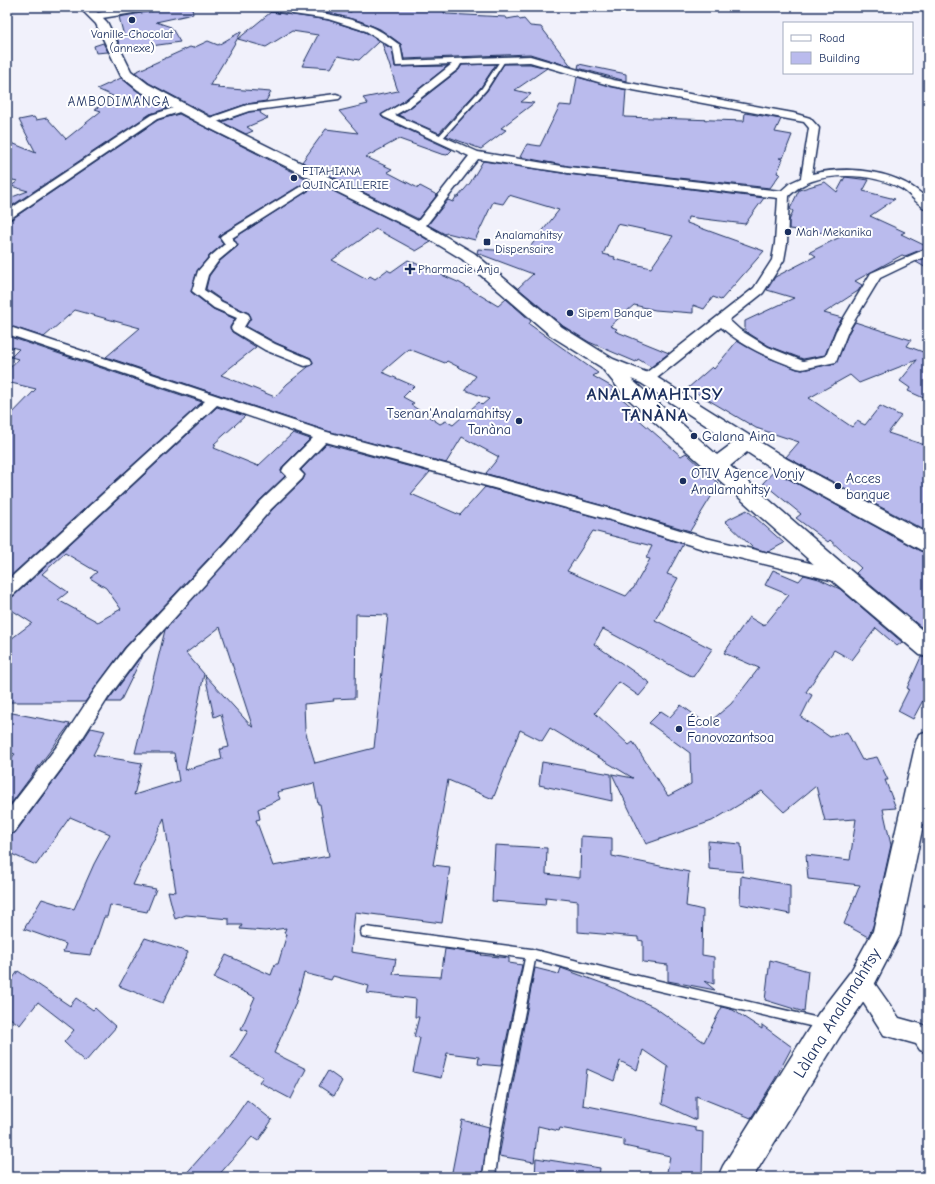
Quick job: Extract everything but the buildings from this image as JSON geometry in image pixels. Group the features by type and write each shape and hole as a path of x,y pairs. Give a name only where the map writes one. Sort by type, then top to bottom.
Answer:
{"main road":[{"path":"91,11 100,22 126,72 142,87 208,122 321,177 418,227 468,256 556,331 607,363 647,379 780,464 928,544"},
{"path":"607,363 631,392 843,577 928,648"},
{"path":"631,392 647,379"},
{"path":"673,429 698,412"},
{"path":"716,466 746,442"},
{"name":"Làlana Analamahitsy","path":"734,1177 830,1025 861,981 886,935 928,742"}],"street":[{"path":"91,11 152,7"},
{"path":"265,7 302,10 369,29 397,47 399,64 530,59 612,83 793,116 807,120 814,128 806,179"},
{"path":"458,61 455,67 412,100 387,116 440,138 474,155 568,170 784,195"},
{"path":"208,122 247,108 336,98"},
{"path":"7,216 154,118 183,108"},
{"path":"418,227 474,155"},
{"path":"647,379 722,321 759,290 778,260 781,243 784,195 789,187 806,179 855,173 876,177 902,185 917,195 928,207"},
{"path":"305,362 270,347 237,328 244,317 218,305 198,291 202,274 215,258 231,245 226,237 321,177"},
{"path":"722,321 736,334 763,350 802,365 831,360 842,332 875,276 928,251"},
{"path":"7,330 323,436 615,516 706,544 843,577"},
{"path":"7,591 214,400"},
{"path":"7,826 67,747 102,693 132,654 222,556 266,505 297,475 289,471 323,436"},
{"path":"861,981 892,1027 923,1035 928,1042"}],"lane":[{"path":"440,138 484,89 504,59"},
{"path":"366,932 532,954 671,990 830,1025"},
{"path":"489,1177 493,1144 532,954"}],"place":[{"name":"Vanille-Chocolat (annexe)","path":"132,20"},
{"name":"FITAHIANA QUINCAILLERIE","path":"294,178"},
{"name":"Mah Mekanika","path":"788,232"},
{"name":"Analamahitsy Dispensaire","path":"487,242"},
{"name":"Pharmacie Anja","path":"410,269"},
{"name":"Sipem Banque","path":"570,313"},
{"name":"Tsenan'Analamahitsy Tanàna","path":"519,421"},
{"name":"Galana Aina","path":"694,436"},
{"name":"OTIV Agence Vonjy Analamahitsy","path":"683,481"},
{"name":"Acces banque","path":"838,486"},
{"name":"École Fanovozantsoa","path":"679,729"}],"district":[{"name":"AMBODIMANGA","path":"119,101"},
{"name":"ANALAMAHITSY TANÀNA","path":"655,404"}]}
